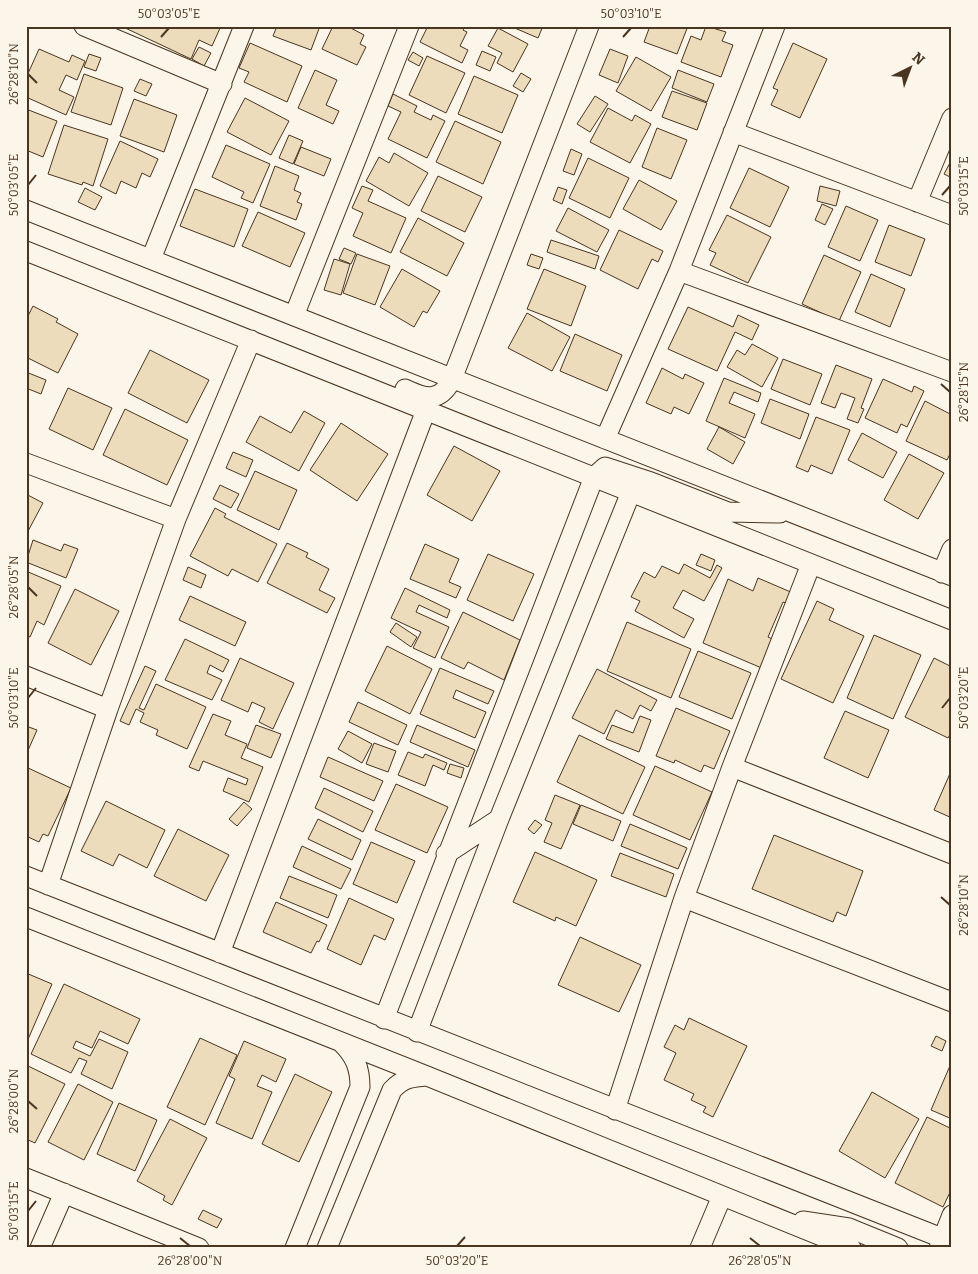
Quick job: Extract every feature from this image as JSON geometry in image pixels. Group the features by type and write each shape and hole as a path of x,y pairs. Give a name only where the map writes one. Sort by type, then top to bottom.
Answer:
{"street":[{"path":"84,26 222,84"},
{"path":"151,259 244,26"},
{"path":"294,316 409,26"},
{"path":"312,365 338,361 422,397 435,397 448,388 589,26"},
{"path":"605,438 679,271 776,26"},
{"path":"917,202 952,118"},
{"path":"733,132 952,216"},
{"path":"26,210 947,575 952,549"},
{"path":"26,251 952,620"},
{"path":"679,271 952,372"},
{"path":"48,885 176,519 251,340"},
{"path":"220,953 426,410"},
{"path":"26,463 176,519"},
{"path":"384,1019 446,854 594,477 605,467 651,482 728,512 792,513"},
{"path":"417,1032 499,819 631,492"},
{"path":"615,1110 684,898 732,767 811,564"},
{"path":"26,676 108,709"},
{"path":"732,767 952,854"},
{"path":"446,854 499,819"},
{"path":"26,876 944,1242 952,1215"},
{"path":"684,898 952,1002"},
{"path":"26,918 427,1076 851,1248"},
{"path":"295,1248 360,1087 360,1074 356,1061 341,1042"},
{"path":"327,1248 392,1090 399,1082 409,1077 427,1076"},
{"path":"353,1103 366,1092 374,1093 381,1105 381,1116"},
{"path":"26,1178 199,1248"},
{"path":"40,1248 64,1193"},
{"path":"700,1248 722,1196"},
{"path":"772,1216 849,1228 898,1248"}],"building":[{"path":"121,26 221,26 212,46 199,40 191,59"},
{"path":"277,26 320,26 311,50 273,36"},
{"path":"333,26 347,26 364,35 360,44 366,47 357,65 322,49"},
{"path":"428,26 466,26 463,30 467,32 460,46 468,50 462,63 420,42"},
{"path":"510,26 543,26 538,38"},
{"path":"650,26 688,26 677,54 644,42"},
{"path":"706,26 726,32 722,41 733,45 721,77 681,62 691,36 701,40"},
{"path":"498,28 528,44 513,72 497,63 502,53 488,46"},
{"path":"250,43 302,66 287,102 244,82 249,72 239,68"},
{"path":"793,43 827,59 800,118 771,105 778,90 773,88"},
{"path":"199,47 211,53 204,66 192,59"},
{"path":"39,49 69,62 72,55 85,61 77,80 66,75 59,90 74,97 66,115 26,97 26,78"},
{"path":"610,49 628,56 618,83 599,75"},
{"path":"482,51 496,57 490,71 476,65"},
{"path":"413,52 423,58 419,66 408,60"},
{"path":"89,54 101,58 96,71 84,67"},
{"path":"427,56 465,73 446,113 409,95"},
{"path":"636,57 671,77 651,111 616,91"},
{"path":"315,70 337,80 326,105 339,111 333,124 298,108"},
{"path":"678,70 714,84 707,102 672,88"},
{"path":"521,73 531,79 523,92 513,86"},
{"path":"84,74 123,88 111,125 71,112"},
{"path":"474,76 518,95 502,133 458,114"},
{"path":"140,79 152,84 146,96 134,91"},
{"path":"672,91 707,103 697,130 662,117"},
{"path":"393,94 417,106 414,112 431,120 433,115 445,121 427,158 388,139 401,112 388,106"},
{"path":"595,96 608,104 590,132 577,124"},
{"path":"245,98 289,121 271,155 227,132"},
{"path":"134,99 177,115 164,152 120,136"},
{"path":"608,108 632,121 635,115 651,124 630,163 590,142"},
{"path":"26,109 57,121 43,157 26,150"},
{"path":"455,121 501,142 483,184 436,162"},
{"path":"64,125 108,139 93,186 83,182 82,185 48,174"},
{"path":"657,128 687,140 671,179 642,167"},
{"path":"289,135 303,141 293,164 279,158"},
{"path":"120,141 158,159 150,177 142,173 136,188 121,181 116,194 100,186"},
{"path":"226,145 270,164 253,203 241,198 244,192 212,177"},
{"path":"301,147 331,159 324,176 294,164"},
{"path":"571,149 582,154 574,175 563,171"},
{"path":"394,153 428,173 409,206 366,181 379,157 389,163"},
{"path":"588,158 629,178 610,218 569,198"},
{"path":"952,159 952,178 944,174"},
{"path":"275,166 299,176 294,190 301,193 297,202 302,204 296,220 260,206"},
{"path":"749,168 789,187 770,227 730,208"},
{"path":"438,176 482,197 465,232 421,211"},
{"path":"639,180 677,201 661,230 623,209"},
{"path":"362,186 373,190 368,201 406,218 391,253 353,236 363,213 352,208"},
{"path":"820,186 840,191 836,206 817,201"},
{"path":"558,187 567,190 562,204 553,200"},
{"path":"85,188 102,197 95,210 78,202"},
{"path":"195,189 248,209 234,247 180,226"},
{"path":"822,204 833,209 825,225 815,220"},
{"path":"846,206 878,220 860,261 828,247"},
{"path":"568,208 609,230 597,252 556,231"},
{"path":"258,212 305,233 290,267 242,246"},
{"path":"727,215 771,237 748,283 710,265 716,253 709,250"},
{"path":"418,218 464,243 447,276 400,252"},
{"path":"889,225 925,239 911,276 875,262"},
{"path":"619,230 663,251 658,262 652,259 638,289 600,270"},
{"path":"551,240 599,256 595,269 547,252"},
{"path":"344,248 356,253 351,264 339,259"},
{"path":"357,254 390,266 375,305 343,293"},
{"path":"531,254 543,258 539,269 527,265"},
{"path":"824,255 861,272 839,321 802,304"},
{"path":"334,259 350,264 341,295 324,290"},
{"path":"402,269 440,291 427,313 423,311 414,327 380,307"},
{"path":"544,269 586,286 571,326 527,309"},
{"path":"871,274 905,289 890,327 855,312"},
{"path":"33,306 58,319 56,322 78,334 58,373 26,357 26,320"},
{"path":"688,307 733,327 738,315 759,325 752,340 735,332 717,371 668,349"},
{"path":"527,313 570,337 552,371 508,348"},
{"path":"575,334 622,355 607,391 560,371"},
{"path":"752,344 778,358 762,387 727,367 737,350 745,355"},
{"path":"150,350 209,380 187,423 128,393"},
{"path":"783,359 822,374 810,405 771,389"},
{"path":"836,365 872,379 861,408 864,409 858,423 847,419 855,398 841,393 835,408 821,403"},
{"path":"662,368 683,379 685,374 704,383 689,414 674,407 671,414 646,403"},
{"path":"26,372 46,380 41,394 26,388"},
{"path":"724,378 761,393 758,402 734,392 729,403 755,414 745,438 706,421"},
{"path":"883,379 912,392 914,386 924,391 907,427 901,424 897,433 865,418"},
{"path":"68,388 112,408 93,450 49,429"},
{"path":"770,399 809,414 800,439 761,423"},
{"path":"925,401 952,415 952,450 947,460 906,441"},
{"path":"125,409 188,440 167,485 103,455"},
{"path":"304,411 325,423 299,471 246,442 260,416 291,433"},
{"path":"816,417 850,430 832,474 811,465 808,472 796,467"},
{"path":"341,423 388,454 357,501 310,470"},
{"path":"719,427 745,442 733,464 707,449"},
{"path":"862,433 897,452 883,478 848,460"},
{"path":"454,446 500,471 472,521 427,495"},
{"path":"233,452 253,460 246,477 226,468"},
{"path":"909,454 944,473 918,519 884,500"},
{"path":"255,471 297,490 279,530 237,510"},
{"path":"220,485 239,494 231,508 213,499"},
{"path":"26,494 43,503 26,535"},
{"path":"215,508 226,514 224,517 277,544 258,582 232,569 228,576 190,556"},
{"path":"33,540 61,551 64,544 78,549 66,578 26,562"},
{"path":"287,543 308,553 306,557 329,569 319,590 335,598 327,613 267,583"},
{"path":"425,544 459,559 449,582 461,587 456,598 410,579"},
{"path":"488,554 534,574 513,621 467,600"},
{"path":"701,554 715,560 711,571 696,565"},
{"path":"684,564 710,578 717,565 722,568 704,601 683,590 673,608 694,619 684,638 635,611 640,601 631,597 644,572 655,578 662,566 679,574"},
{"path":"188,567 206,575 201,588 183,580"},
{"path":"26,571 61,586 44,625 37,621 30,637 26,636"},
{"path":"758,578 793,593 788,604 783,602 768,637 776,641 764,669 703,643 728,579 753,591"},
{"path":"405,588 450,610 447,618 419,605 416,612 449,627 435,658 413,648 421,632 391,618"},
{"path":"75,589 119,611 91,665 48,643"},
{"path":"190,596 246,622 235,646 179,620"},
{"path":"817,601 834,609 829,620 864,636 833,703 781,679"},
{"path":"463,612 520,640 504,680 468,662 464,669 441,658"},
{"path":"627,622 691,649 671,698 607,671"},
{"path":"396,623 417,637 411,647 390,632"},
{"path":"874,635 921,655 893,719 847,698"},
{"path":"185,639 229,660 223,672 210,665 207,673 222,680 212,700 165,680"},
{"path":"387,646 432,669 410,714 365,691"},
{"path":"698,651 751,673 732,719 679,697"},
{"path":"240,658 294,683 273,729 259,722 265,708 252,702 248,712 221,700"},
{"path":"934,658 952,667 952,731 948,738 905,717"},
{"path":"145,666 156,671 139,708 144,710 156,684 206,707 187,749 156,735 158,730 140,722 144,713 136,709 129,725 120,721"},
{"path":"440,668 494,691 488,704 456,690 453,698 486,712 475,738 420,714"},
{"path":"597,669 657,700 651,711 640,705 633,719 616,710 604,734 572,718"},
{"path":"358,702 407,725 398,745 349,722"},
{"path":"676,708 730,731 714,769 704,765 701,772 675,760 674,763 656,756"},
{"path":"845,711 889,730 868,778 824,758"},
{"path":"213,714 231,721 225,735 247,744 241,758 263,767 249,802 223,791 228,778 246,785 248,779 203,761 199,771 189,767"},
{"path":"640,716 651,720 639,752 606,739 612,725 633,733"},
{"path":"256,725 281,734 271,758 247,748"},
{"path":"417,725 475,750 468,767 410,742"},
{"path":"26,726 37,730 26,755"},
{"path":"348,731 372,744 362,763 338,749"},
{"path":"579,735 645,767 623,814 557,782"},
{"path":"374,743 396,751 388,772 366,764"},
{"path":"408,752 423,758 425,754 447,763 444,770 433,765 425,786 398,775"},
{"path":"328,757 383,781 374,801 320,777"},
{"path":"450,764 464,768 461,778 447,773"},
{"path":"655,766 712,792 690,840 633,815"},
{"path":"26,767 71,788 48,836 43,834 39,842 26,836"},
{"path":"952,769 952,818 934,810"},
{"path":"396,784 448,807 427,853 375,830"},
{"path":"324,788 373,811 363,832 315,808"},
{"path":"555,795 580,805 561,849 544,842 552,823 545,820"},
{"path":"106,801 165,830 147,868 119,854 113,866 81,851"},
{"path":"244,802 252,809 237,826 229,819"},
{"path":"581,805 621,821 613,841 573,824"},
{"path":"318,819 361,840 352,860 308,839"},
{"path":"535,820 542,825 534,834 528,829"},
{"path":"630,824 687,848 678,869 621,846"},
{"path":"178,829 229,855 206,901 154,876"},
{"path":"774,835 863,871 846,916 837,912 833,922 752,889"},
{"path":"371,842 415,861 397,903 353,884"},
{"path":"302,846 351,869 341,889 293,867"},
{"path":"535,852 597,880 576,926 556,917 555,921 513,902"},
{"path":"620,853 674,874 666,897 611,876"},
{"path":"289,876 337,895 328,918 280,898"},
{"path":"349,898 394,919 385,940 374,935 361,965 327,949"},
{"path":"276,902 327,925 311,953 263,932"},
{"path":"580,937 641,965 619,1012 558,985"},
{"path":"26,973 52,984 26,1044"},
{"path":"64,984 140,1019 128,1044 100,1031 92,1048 76,1041 73,1048 90,1056 99,1039 128,1052 112,1089 81,1074 87,1061 79,1058 71,1073 31,1054"},
{"path":"689,1018 747,1046 713,1117 703,1112 706,1107 691,1100 694,1094 664,1080 676,1053 664,1047 675,1025 684,1030"},
{"path":"936,1036 946,1041 942,1051 931,1046"},
{"path":"200,1038 237,1055 205,1125 167,1107"},
{"path":"244,1041 286,1059 276,1082 262,1075 257,1086 272,1092 252,1139 216,1123 235,1079 229,1076"},
{"path":"952,1061 952,1119 931,1110"},
{"path":"26,1065 65,1084 35,1143 26,1139"},
{"path":"295,1074 332,1092 299,1162 262,1144"},
{"path":"78,1084 113,1102 84,1160 48,1142"},
{"path":"872,1092 919,1119 885,1178 839,1151"},
{"path":"119,1103 157,1120 135,1171 97,1154"},
{"path":"927,1117 952,1129 952,1188 943,1207 895,1183"},
{"path":"170,1119 207,1138 172,1205 163,1200 165,1196 137,1181"},
{"path":"203,1210 222,1219 217,1228 198,1219"}]}
